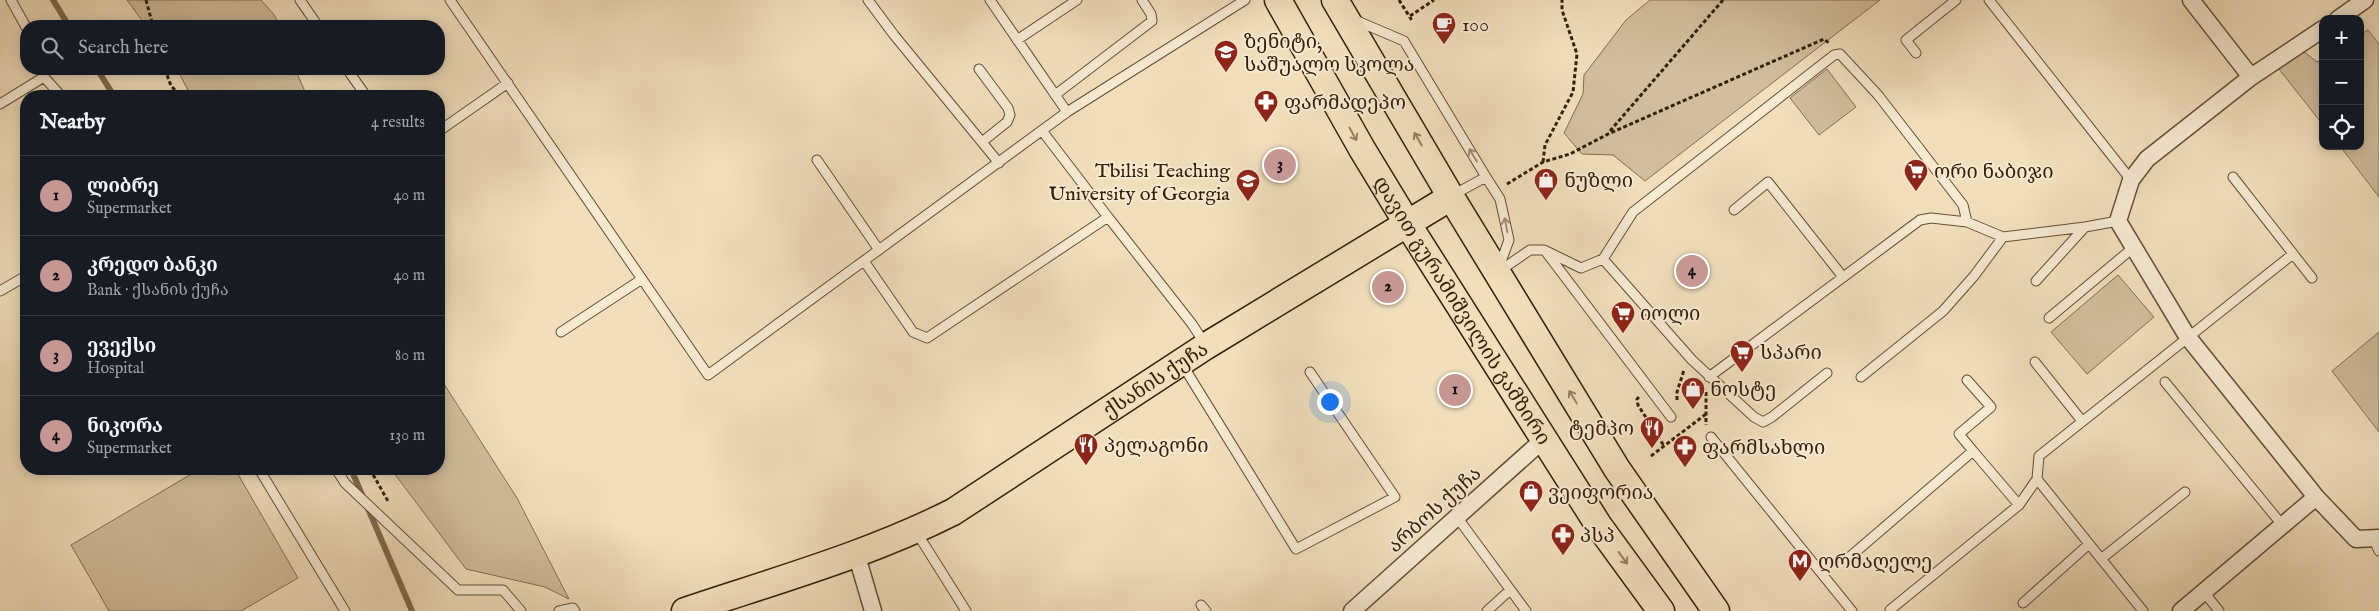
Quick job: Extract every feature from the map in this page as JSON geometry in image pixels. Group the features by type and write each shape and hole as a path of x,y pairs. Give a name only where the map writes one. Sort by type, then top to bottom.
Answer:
{"main road":[{"name":"დავით გურამიშვილის გამზირი","path":"1278,0 1362,149 1407,223 1599,526 1661,611"},
{"path":"1341,8 1451,197 1697,600 1716,611"},
{"name":"ქსანის ქუჩა","path":"685,611 916,531 953,512 1206,346 1451,197"}],"street":[{"path":"2191,0 2251,78"},
{"path":"2344,15 2365,0"},
{"path":"2319,32 2251,78 2147,160 2131,180 2118,220 2187,336 2316,497 2356,539 2377,542"},
{"name":"არბოს ქუჩა","path":"1352,611 1544,439"},
{"path":"2181,611 2316,497"},
{"path":"856,553 873,611"}],"lane":[{"path":"11,0 22,20"},
{"path":"300,0 314,20"},
{"path":"450,0 708,375 1043,132 1067,112 1246,0"},
{"path":"868,0 894,35 1000,163"},
{"path":"990,0 1067,112"},
{"path":"1017,40 1077,0"},
{"path":"1055,95 1152,21 1151,14 1142,0"},
{"path":"1916,53 1906,40 1956,0"},
{"path":"1988,0 2131,180"},
{"path":"1341,8 1404,41 1500,199 1509,240 1498,272"},
{"path":"1498,272 1530,250 1544,250 1581,268 1603,258 1634,212 1834,55 1840,54 1878,95 1963,205 1966,222"},
{"path":"979,69 1008,108 1010,115 1007,122 982,142"},
{"path":"0,104 40,75"},
{"path":"45,75 56,90"},
{"path":"351,75 362,90"},
{"path":"445,127 508,83"},
{"path":"1043,132 1192,324 1206,346"},
{"path":"817,160 880,250"},
{"path":"1451,197 1486,177"},
{"path":"2233,177 2312,278"},
{"path":"1734,210 1768,182 1843,277"},
{"path":"864,261 914,332 927,338 1108,217"},
{"path":"1709,377 1920,220 1931,218 1966,222 2003,237 2085,227 2118,220"},
{"path":"2036,280 2085,227"},
{"path":"1861,377 1943,311 1974,276 2003,237"},
{"path":"2049,318 2134,247"},
{"path":"1544,250 1671,417"},
{"path":"1890,610 2019,505 2037,479 2039,456 2187,336 2293,254"},
{"path":"1603,258 1709,377 1754,417 1763,422 1772,417 1827,373"},
{"path":"0,291 20,279"},
{"path":"561,332 642,279"},
{"path":"1181,362 1296,549 1396,497 1310,372"},
{"path":"2035,362 2082,421"},
{"path":"1968,380 1991,407 1959,434 2019,505"},
{"path":"2165,382 2283,526"},
{"path":"1708,435 1852,611"},
{"path":"1845,561 1973,451"},
{"path":"263,475 345,611"},
{"path":"340,475 345,484 458,590 503,590 520,611"},
{"path":"2037,479 2143,611"},
{"path":"2101,559 2185,492"},
{"path":"1457,517 1526,611"},
{"path":"916,531 966,611"},
{"path":"2023,603 2089,544"},
{"path":"1487,611 1510,590"},
{"path":"2204,592 2219,611"},
{"path":"558,611 573,608 575,611"}],"path":[{"path":"146,0 151,20"},
{"path":"1399,0 1413,22"},
{"path":"1410,16 1434,0"},
{"path":"1544,162 1546,145 1572,92 1574,82 1577,54 1562,10 1562,0"},
{"path":"1608,134 1723,0"},
{"path":"1505,185 1544,162 1570,154 1608,134 1824,39 1840,54"},
{"path":"167,75 171,86 175,90"},
{"path":"1677,406 1677,392 1682,372"},
{"path":"1708,435 1706,381 1709,377"},
{"path":"1637,399 1638,405 1664,446"},
{"path":"1651,456 1706,414"}],"shaded area":[{"path":"127,0 261,0 277,20 142,20"},
{"path":"1650,0 1880,0 1645,181 1613,155 1582,154 1564,133 1583,94 1584,75 1626,20"},
{"path":"2368,30 2379,44 2379,197 2343,150 2364,150 2364,32"},
{"path":"2303,51 2317,62 2319,61 2319,120 2279,69"},
{"path":"1827,69 1856,107 1819,135 1790,98"},
{"path":"180,75 298,75 304,90 188,90"},
{"path":"2118,275 2154,317 2087,374 2051,332"},
{"path":"2379,332 2379,432 2332,371"},
{"path":"445,386 517,498 569,599 545,587 466,569 396,475 445,475"},
{"path":"190,475 238,475 298,578 241,611 109,611 71,545"}],"waterway":[{"path":"53,0 65,20"},
{"path":"101,75 110,90"},
{"path":"354,475 412,611"}],"place":[{"name":"100","path":"1444,45"},
{"name":"ზენიტი, საშუალო სკოლა","path":"1226,73"},
{"name":"ფარმადეპო","path":"1266,123"},
{"name":"ევექსი","path":"1280,165"},
{"name":"ორი ნაბიჯი","path":"1916,192"},
{"name":"ნუზლი","path":"1546,201"},
{"name":"Tbilisi Teaching University of Georgia","path":"1248,202"},
{"name":"ნიკორა","path":"1692,271"},
{"name":"კრედო ბანკი","path":"1388,287"},
{"name":"იოლი","path":"1623,334"},
{"name":"სპარი","path":"1742,373"},
{"name":"ლიბრე","path":"1455,390"},
{"name":"ნოსტე","path":"1693,410"},
{"name":"ტემპო","path":"1652,449"},
{"name":"პელაგონი","path":"1086,466"},
{"name":"ფარმსახლი","path":"1685,468"},
{"name":"ვეიფორია","path":"1531,513"},
{"name":"პსპ","path":"1563,556"},
{"name":"ღრმაღელე","path":"1800,582"}]}
